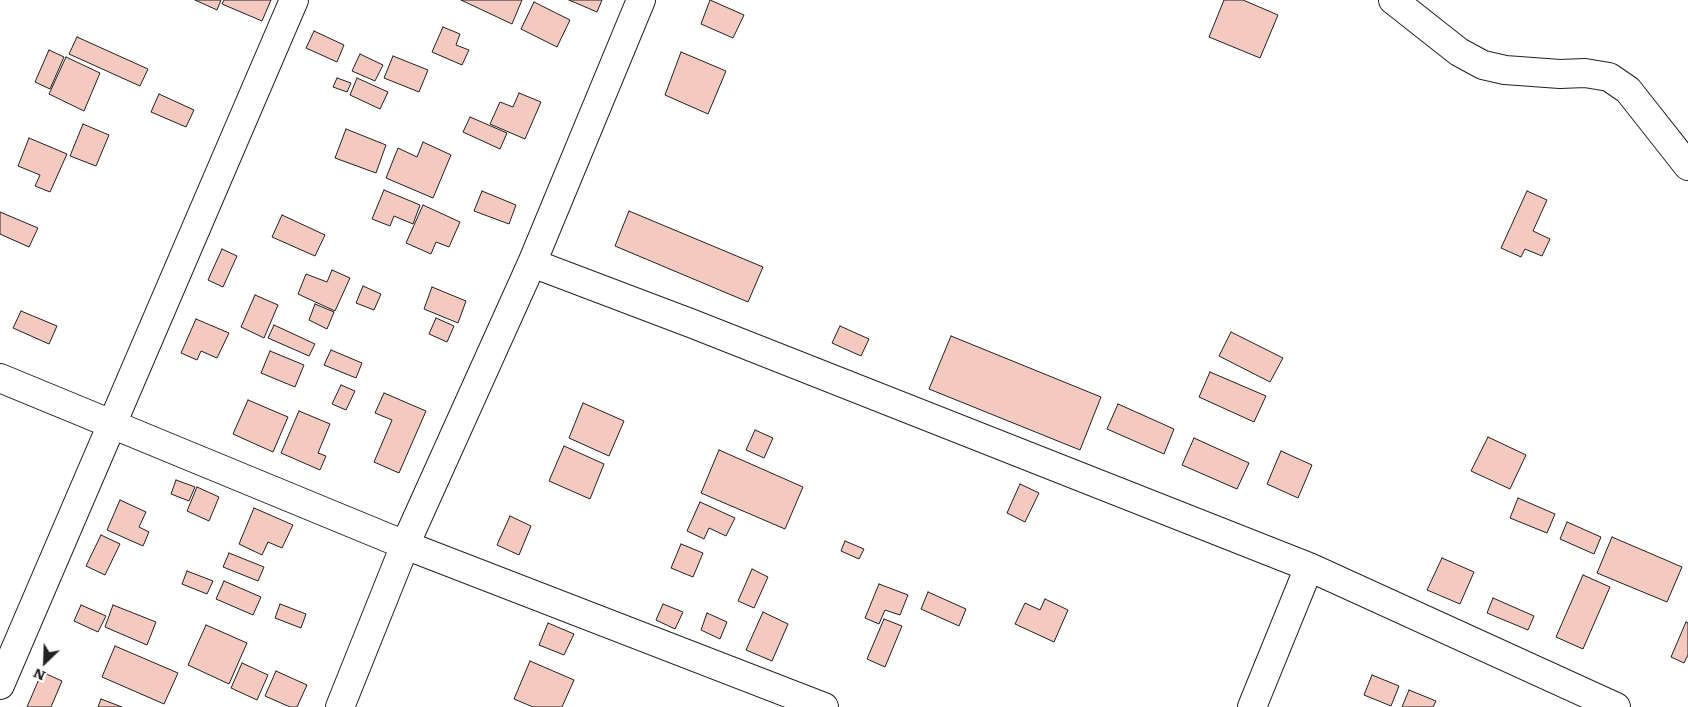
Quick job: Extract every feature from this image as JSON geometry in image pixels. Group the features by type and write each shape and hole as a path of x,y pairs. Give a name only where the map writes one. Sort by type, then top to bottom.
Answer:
{"street":[{"path":"0,685 294,0"},
{"path":"340,707 405,545 532,263 641,0"},
{"path":"1394,0 1459,52 1483,65 1505,70 1560,74 1585,73 1609,77 1628,90 1688,166"},
{"path":"532,263 693,324 1308,567 1616,707"},
{"path":"0,378 405,545 824,707"},
{"path":"1252,707 1308,567"}],"building":[{"path":"195,0 221,0 217,10"},
{"path":"224,0 271,0 262,21 222,4"},
{"path":"461,0 522,0 512,24"},
{"path":"569,0 602,0 597,12"},
{"path":"710,0 744,15 733,38 701,24"},
{"path":"1224,0 1243,0 1278,15 1260,58 1209,37"},
{"path":"534,2 570,20 557,47 521,29"},
{"path":"443,27 460,34 456,45 469,50 462,65 432,52"},
{"path":"314,31 344,45 337,62 306,48"},
{"path":"77,37 148,69 140,86 69,54"},
{"path":"49,50 64,57 50,89 35,82"},
{"path":"681,52 726,71 708,114 665,95"},
{"path":"360,54 383,65 375,81 352,71"},
{"path":"393,56 428,70 419,92 384,78"},
{"path":"66,57 100,73 84,111 49,94"},
{"path":"337,78 351,83 347,92 333,87"},
{"path":"357,78 388,92 380,109 350,95"},
{"path":"519,93 541,102 525,139 490,124 500,102 513,107"},
{"path":"159,94 194,110 186,127 151,112"},
{"path":"470,117 507,133 500,149 463,132"},
{"path":"83,124 109,135 96,166 70,156"},
{"path":"346,129 386,145 376,173 335,158"},
{"path":"29,138 67,154 50,192 35,186 40,175 18,166"},
{"path":"423,142 451,155 433,198 386,178 398,148 417,157"},
{"path":"384,190 420,205 413,224 394,216 390,226 372,219"},
{"path":"482,191 516,205 509,224 474,211"},
{"path":"1527,191 1547,200 1533,231 1550,239 1542,256 1525,249 1521,257 1501,248"},
{"path":"423,205 460,222 449,247 436,242 431,254 406,243"},
{"path":"629,211 763,267 748,302 615,246"},
{"path":"0,212 38,228 29,247 0,234"},
{"path":"282,215 325,235 315,256 272,237"},
{"path":"222,249 237,256 223,287 208,280"},
{"path":"332,270 350,278 335,311 298,294 306,274 327,282"},
{"path":"363,286 381,294 374,310 356,303"},
{"path":"432,287 466,301 458,323 424,309"},
{"path":"255,295 278,305 264,338 241,327"},
{"path":"315,304 334,312 327,329 309,320"},
{"path":"21,311 57,326 49,344 13,328"},
{"path":"436,318 454,326 447,342 429,334"},
{"path":"196,319 229,333 217,358 201,351 197,360 181,353"},
{"path":"274,325 315,344 309,356 268,338"},
{"path":"840,326 869,339 861,356 832,343"},
{"path":"1231,332 1283,358 1270,382 1219,356"},
{"path":"951,336 1101,397 1080,450 929,389"},
{"path":"331,350 362,363 356,378 324,365"},
{"path":"270,351 304,365 295,387 261,373"},
{"path":"1210,372 1266,396 1254,422 1199,397"},
{"path":"341,385 355,391 346,410 332,404"},
{"path":"384,393 426,411 399,473 374,462 392,420 375,413"},
{"path":"248,400 288,417 273,452 233,434"},
{"path":"583,403 624,421 609,456 569,438"},
{"path":"1118,404 1174,429 1164,454 1107,429"},
{"path":"299,411 330,424 318,453 326,456 320,470 281,453"},
{"path":"755,430 773,438 764,458 746,450"},
{"path":"1488,437 1526,455 1510,489 1471,471"},
{"path":"1194,438 1249,463 1237,489 1182,465"},
{"path":"564,446 604,464 590,499 549,481"},
{"path":"719,450 803,487 785,529 701,493"},
{"path":"1281,451 1312,465 1298,498 1267,484"},
{"path":"176,480 195,487 189,501 171,494"},
{"path":"1020,484 1039,493 1025,522 1007,513"},
{"path":"197,487 219,497 209,521 187,511"},
{"path":"1518,498 1555,514 1547,533 1510,518"},
{"path":"120,500 146,512 139,527 149,532 143,546 107,530"},
{"path":"700,502 735,518 726,536 709,528 704,539 687,531"},
{"path":"254,508 293,525 282,548 268,542 262,555 239,544"},
{"path":"510,516 531,526 519,555 497,545"},
{"path":"1567,522 1601,537 1594,554 1560,539"},
{"path":"101,535 120,544 105,575 86,566"},
{"path":"1612,537 1682,567 1667,602 1597,573"},
{"path":"845,541 864,549 859,559 841,551"},
{"path":"681,544 703,553 693,577 671,568"},
{"path":"229,553 264,567 258,581 223,567"},
{"path":"1442,558 1474,572 1460,604 1427,590"},
{"path":"752,569 768,577 754,608 738,601"},
{"path":"187,571 213,581 207,594 182,584"},
{"path":"1583,575 1610,587 1583,649 1556,637"},
{"path":"224,581 261,597 253,615 216,599"},
{"path":"879,584 908,595 900,615 885,610 879,624 865,618"},
{"path":"928,592 966,609 959,626 921,609"},
{"path":"1493,598 1534,616 1528,630 1487,613"},
{"path":"1045,599 1068,610 1054,642 1015,624 1025,603 1040,610"},
{"path":"280,604 306,614 301,628 275,618"},
{"path":"663,604 683,612 675,629 656,620"},
{"path":"81,605 106,616 98,632 74,621"},
{"path":"113,605 156,622 147,645 105,627"},
{"path":"763,612 788,624 772,661 746,650"},
{"path":"707,613 727,622 720,639 701,630"},
{"path":"884,619 902,626 885,667 867,659"},
{"path":"1686,622 1688,623 1688,655 1684,663 1671,657"},
{"path":"548,623 574,634 564,655 539,645"},
{"path":"206,625 247,643 229,684 188,665"},
{"path":"115,646 178,673 164,704 102,677"},
{"path":"530,661 574,680 562,707 533,707 514,699"},
{"path":"242,663 268,675 257,700 231,688"},
{"path":"276,671 307,685 297,707 290,707 265,696"},
{"path":"42,672 62,681 51,707 27,707"},
{"path":"1372,675 1399,686 1391,706 1364,695"},
{"path":"1409,690 1436,701 1433,707 1402,707"},
{"path":"101,699 122,707 98,707"}]}
